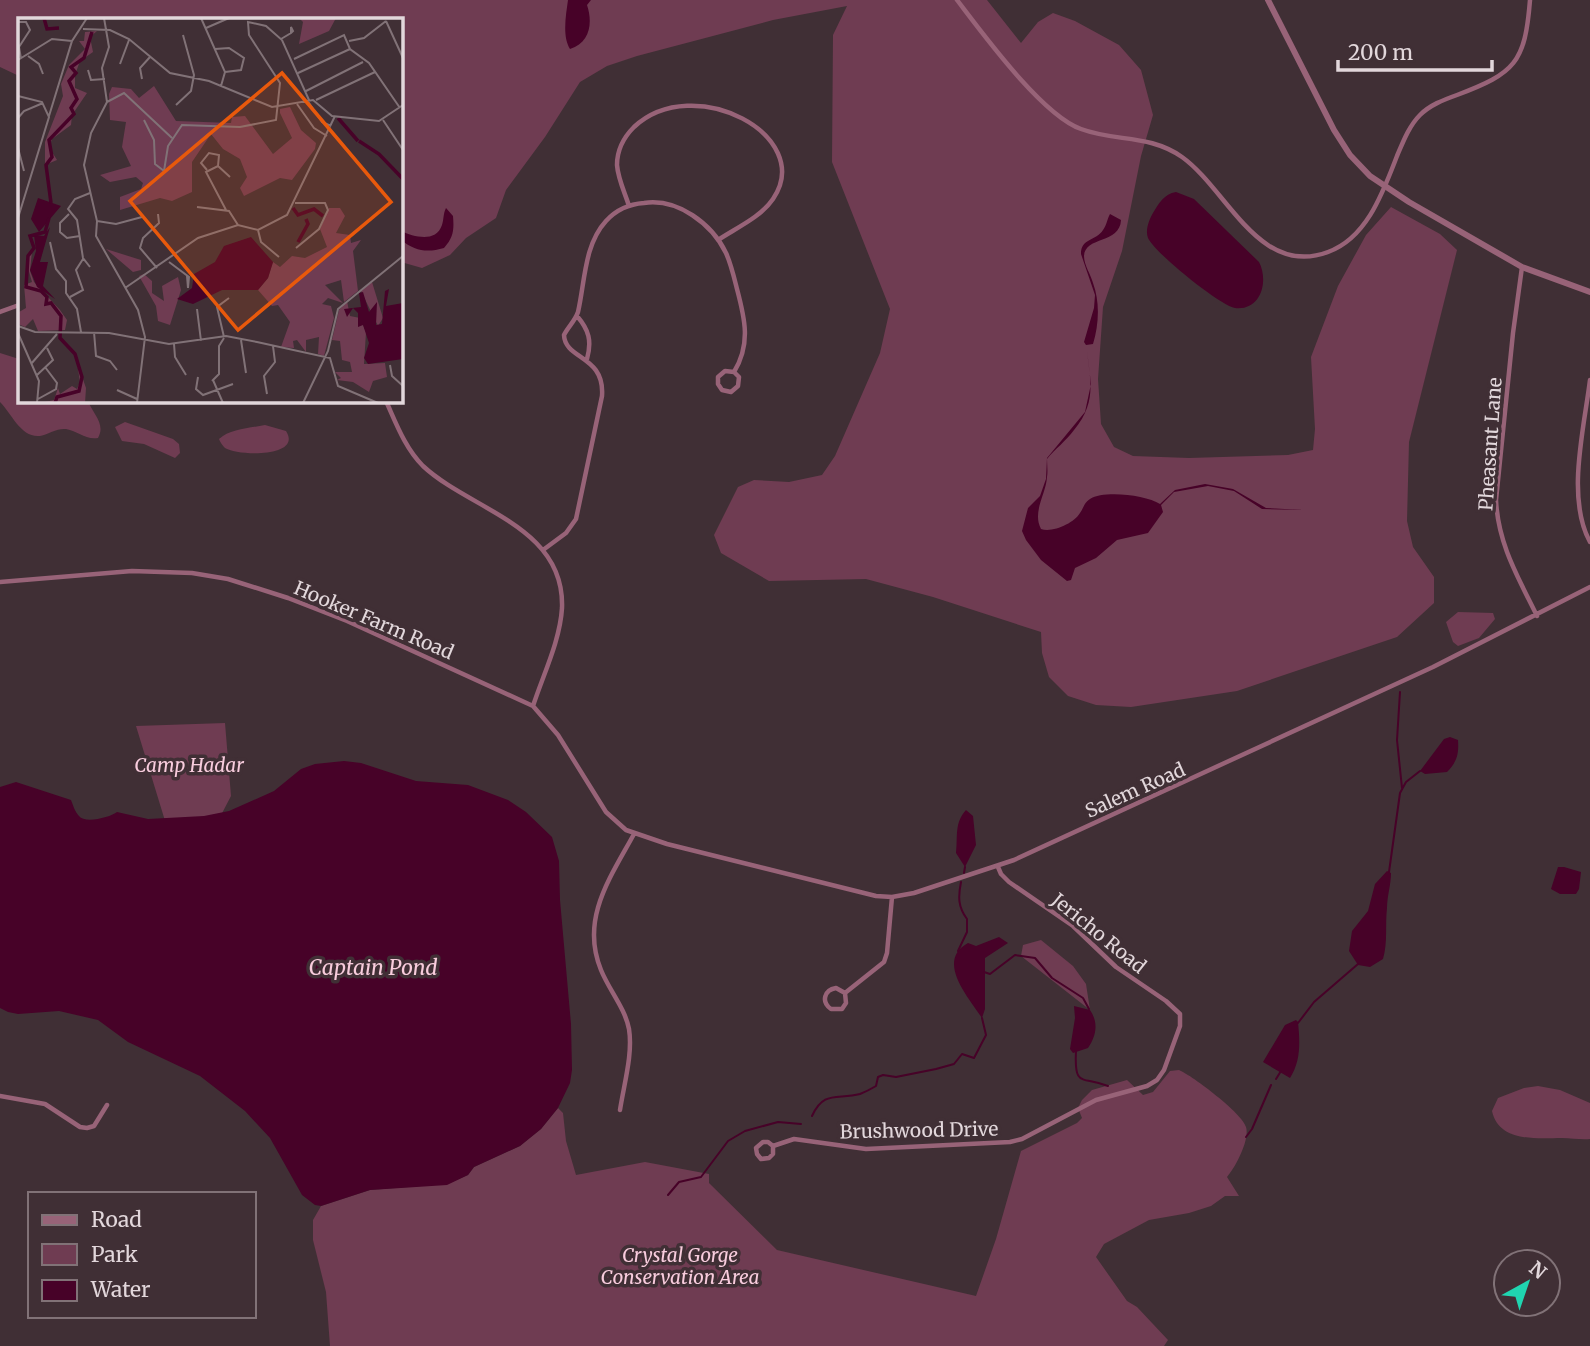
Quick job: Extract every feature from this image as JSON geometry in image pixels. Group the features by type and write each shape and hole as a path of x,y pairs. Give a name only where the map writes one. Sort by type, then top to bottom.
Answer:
{"street":[{"path":"957,0 992,46 1052,111 1077,128 1095,134 1150,142 1171,151 1195,169 1255,236 1275,250 1298,256 1316,255 1344,244 1358,232 1385,186 1410,128 1425,110 1497,78 1515,63 1525,41 1530,0"},
{"path":"1268,0 1343,145 1370,176 1522,267 1590,292"},
{"path":"629,206 617,164 620,147 629,132 648,117 670,108 700,105 729,111 750,122 771,144 779,160 781,178 776,195 764,209 718,240"},
{"path":"542,550 570,529 581,502 603,390 598,373 587,359 569,348 564,340 566,331 577,316 595,236 610,217 629,206 648,202 671,205 703,223 718,240 731,267 746,326 744,350 734,372"},
{"name":"Pheasant Lane","path":"1522,267 1496,500 1498,523 1508,558 1537,616"},
{"path":"0,312 18,305"},
{"path":"577,316 586,327 590,338 587,359"},
{"path":"728,370 734,372 739,377 738,386 731,392 722,390 718,384 720,375 728,370"},
{"path":"1590,380 1578,495 1580,519 1590,542"},
{"path":"386,402 408,447 423,466 519,528 542,550 558,583 562,607 558,631 533,706"},
{"name":"Hooker Farm Road","path":"0,582 132,572 192,573 216,576 318,609 533,706 558,735 606,811 619,825 634,834 667,845"},
{"name":"Salem Road","path":"667,845 867,894 892,897 914,893 998,867 1433,667 1590,587"},
{"path":"620,1110 630,1037 624,1014 597,961 593,925 603,891 634,834"},
{"name":"Jericho Road","path":"998,867 1009,882 1073,926 1116,967 1171,1005 1180,1014 1181,1020"},
{"path":"845,993 877,970 885,959 892,897"},
{"path":"839,989 845,993 846,1003 842,1009 831,1009 825,1004 825,996 829,990 839,989"},
{"name":"Brushwood Drive","path":"773,1146 788,1140 800,1140 842,1148 866,1149 986,1144 1022,1139 1096,1100 1139,1089 1157,1080 1164,1070 1181,1020"},
{"path":"0,1096 45,1104 80,1127 87,1128 94,1125 107,1105"},
{"name":"Brushwood Drive","path":"768,1142 773,1146 773,1154 769,1158 761,1159 757,1154 756,1148 760,1143 768,1142"}],"green space":[{"path":"0,0 987,0 1021,43 1038,22 1053,13 1075,21 1119,45 1141,70 1153,115 1141,156 1122,251 1103,307 1098,379 1101,424 1114,447 1133,456 1189,458 1288,455 1313,450 1315,429 1311,357 1338,286 1366,235 1391,207 1440,234 1457,250 1409,442 1407,521 1413,547 1434,577 1434,603 1397,637 1237,691 1131,707 1096,705 1068,696 1049,677 1042,653 1041,632 933,597 866,579 769,581 721,553 714,535 738,487 754,480 789,482 822,475 835,456 880,353 890,309 832,162 833,35 847,6 773,20 637,56 607,66 580,82 545,137 506,190 496,218 466,238 450,255 422,268 402,262 402,18 18,18 18,76 0,67"},
{"path":"0,353 18,359 18,402 89,402 100,424 100,433 98,438 89,438 66,429 33,436 17,424 0,402"},
{"path":"125,422 173,439 179,444 180,453 175,458 144,444 122,441 115,427"},
{"path":"265,425 286,431 289,440 285,446 266,453 242,453 225,448 219,439 234,431"},
{"path":"1458,612 1493,613 1495,619 1479,638 1458,646 1453,642 1446,622"},
{"name":"Camp Hadar","path":"225,723 231,796 219,819 166,824 136,726"},
{"path":"1041,940 1073,966 1086,984 1090,1010 1021,956 1023,945"},
{"name":"Crystal Gorge Conservation Area","path":"1179,1070 1206,1087 1236,1113 1246,1127 1244,1146 1227,1177 1239,1196 1225,1196 1211,1206 1189,1213 1149,1220 1104,1244 1096,1257 1127,1301 1137,1307 1168,1340 1164,1346 330,1346 326,1292 313,1240 313,1220 321,1206 370,1190 447,1184 468,1175 474,1167 520,1146 541,1129 558,1108 563,1113 566,1141 576,1175 645,1162 709,1174 709,1183 777,1250 976,1296 996,1239 1021,1151 1077,1123 1082,1118 1078,1108 1092,1090 1127,1080 1143,1095 1153,1092 1170,1071"},
{"path":"1538,1086 1560,1090 1590,1103 1590,1139 1531,1138 1511,1134 1503,1129 1492,1111 1498,1098 1524,1088"}],"water":[{"path":"568,0 591,0 587,5 590,25 586,37 570,49 565,32"},
{"path":"1176,192 1194,199 1259,262 1263,286 1257,300 1251,305 1235,308 1216,298 1174,266 1148,238 1148,225 1155,209 1165,197"},
{"path":"446,208 453,216 453,229 444,248 421,250 402,241 402,231 424,237 435,234 442,225"},
{"path":"1110,214 1121,220 1119,228 1109,237 1090,245 1084,256 1097,298 1098,313 1093,344 1086,345 1084,342 1095,295 1081,254 1083,245 1103,230"},
{"path":"1090,387 1089,402 1086,411 1081,420 1047,459 1046,483 1038,516 1041,529 1051,530 1068,524 1077,517 1088,501 1096,496 1125,495 1160,504 1175,490 1205,484 1233,489 1266,508 1304,510 1262,509 1234,491 1208,486 1174,492 1161,505 1163,512 1148,533 1117,540 1096,558 1075,568 1071,580 1067,581 1041,560 1022,531 1028,508 1040,496 1046,479 1047,458 1085,412"},
{"path":"1450,737 1458,740 1457,758 1447,772 1425,774 1420,771 1444,739"},
{"name":"Captain Pond","path":"344,761 361,763 416,781 468,785 508,800 526,812 552,837 559,861 572,1070 570,1083 558,1108 541,1129 520,1146 474,1167 468,1175 447,1185 370,1190 321,1206 315,1205 302,1195 270,1138 245,1111 200,1076 128,1042 98,1020 59,1011 18,1014 0,1008 0,787 16,782 71,800 82,818 92,820 117,812 148,819 204,816 229,811 274,791 301,769 315,764"},
{"path":"966,810 973,816 976,845 965,867 956,853 958,825"},
{"path":"1558,867 1581,872 1576,894 1560,894 1551,889"},
{"path":"1387,871 1391,873 1391,877 1383,959 1370,967 1358,965 1349,951 1352,931 1368,911 1375,884"},
{"path":"999,937 1008,943 985,958 985,1009 982,1018 958,980 954,959 968,943 976,946"},
{"path":"1074,1006 1090,1010 1095,1020 1095,1029 1088,1048 1073,1053 1070,1049 1075,1018"},
{"path":"1296,1020 1299,1051 1290,1078 1263,1062 1285,1025"}],"waterway":[{"path":"1400,692 1397,740 1402,788"},
{"path":"1389,872 1400,793 1406,782 1420,771"},
{"path":"964,873 965,867"},
{"path":"958,951 967,932 967,919 959,902 961,882"},
{"path":"984,972 990,974 1015,955 1035,958 1052,978 1083,998 1089,1009"},
{"path":"1298,1023 1314,1002 1358,964"},
{"path":"812,1116 826,1099 862,1093 876,1086 878,1077 883,1075 896,1077 936,1069 954,1064 962,1054 974,1058 986,1035 982,1018"},
{"path":"1076,1051 1078,1076 1108,1086"},
{"path":"1276,1079 1281,1071"},
{"path":"1246,1137 1271,1085"},
{"path":"668,1195 679,1182 701,1177 728,1141 745,1131 778,1122 801,1124"}]}
